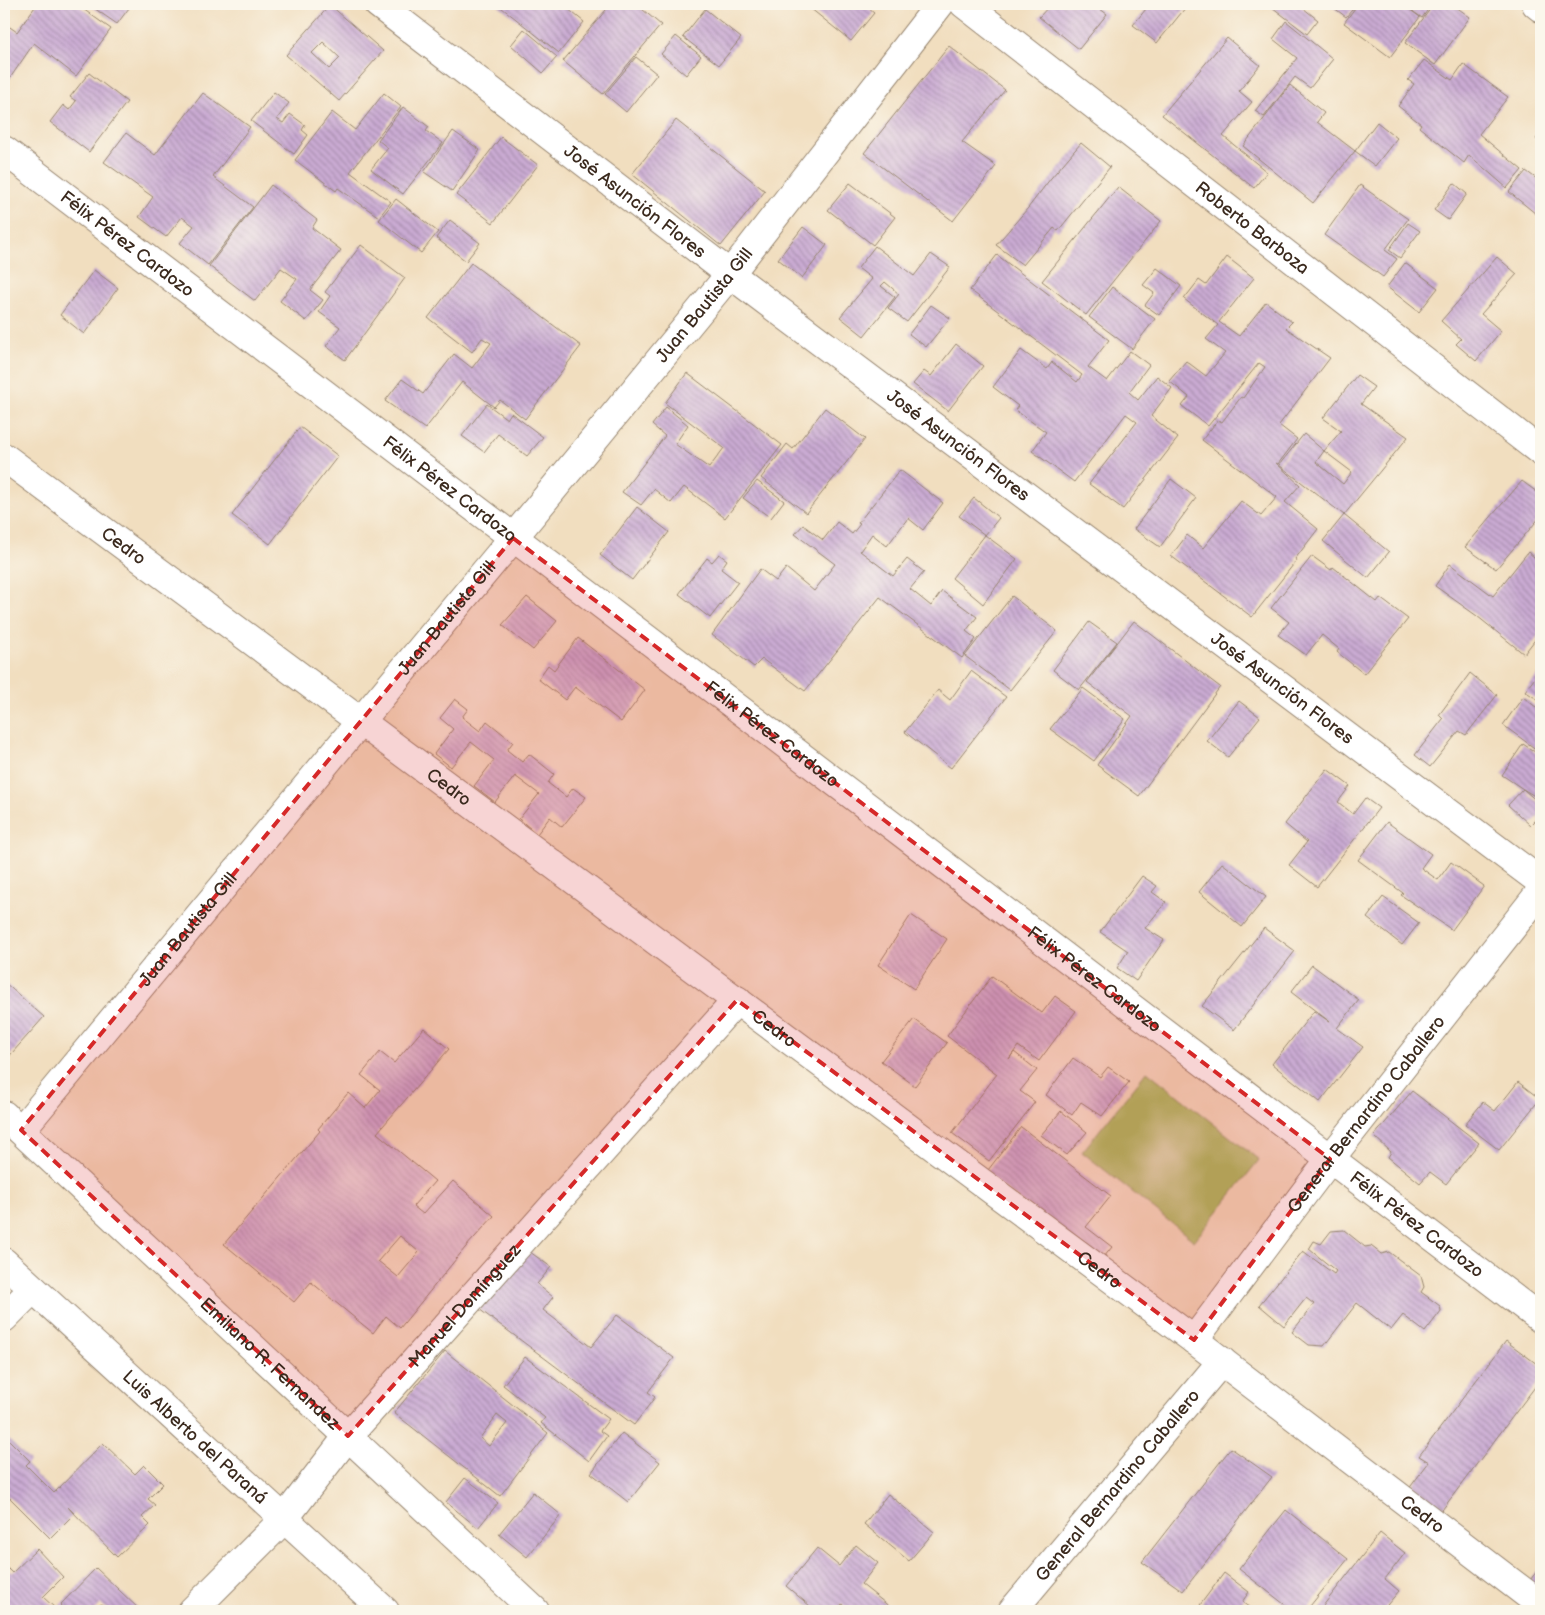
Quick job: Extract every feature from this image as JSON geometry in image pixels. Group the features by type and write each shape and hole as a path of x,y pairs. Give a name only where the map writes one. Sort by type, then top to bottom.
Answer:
{"street":[{"name":"José Asunción Flores","path":"378,4 730,274 1541,882"},
{"name":"Juan Bautista Gill","path":"12,1122 360,720 513,538 730,274 940,4"},
{"name":"Roberto Barboza","path":"964,4 1541,452"},
{"path":"1536,4 1541,8"},
{"name":"Félix Pérez Cardozo","path":"4,150 1541,1319"},
{"name":"Cedro","path":"4,457 1194,1340 1541,1605"},
{"name":"General Bernardino Caballero","path":"1194,1340 1330,1159 1541,891"},
{"name":"Manuel Domínguez","path":"192,1611 284,1519 348,1436 737,1000"},
{"name":"Emiliano R. Fernandez","path":"12,1122 535,1611"},
{"name":"Luis Alberto del Paraná","path":"4,1262 385,1611"},
{"path":"4,1318 33,1289"},
{"name":"General Bernardino Caballero","path":"1012,1611 1222,1361"}],"highlighted area":[{"path":"513,538 1330,1159 1194,1340 737,1000 348,1436 21,1130"}],"green space":[{"path":"1147,1071 1259,1160 1194,1241 1082,1152"}],"building":[{"path":"37,4 76,4 111,29 76,76 34,43 4,87 4,23 17,32"},
{"path":"88,4 132,4 117,24"},
{"path":"497,4 562,4 584,22 559,53"},
{"path":"611,4 627,4 632,8 636,4 661,25 603,94 563,61"},
{"path":"805,4 863,4 874,13 851,41"},
{"path":"1051,4 1093,4 1107,14 1079,49 1039,17"},
{"path":"1150,4 1182,4 1186,7 1157,43 1133,25"},
{"path":"1268,4 1298,4 1318,20 1307,34"},
{"path":"1329,4 1357,4 1346,17"},
{"path":"1358,4 1402,4 1420,17 1390,57 1344,23"},
{"path":"1403,4 1432,4 1422,18"},
{"path":"1434,4 1452,4 1470,17 1435,65 1405,43"},
{"path":"330,5 383,51 339,101 286,55","holes":["323,42 340,58 329,69 312,53"]},
{"path":"705,9 741,38 719,65 683,37"},
{"path":"1286,21 1333,59 1310,88 1295,77 1264,117 1255,111 1297,58 1273,39"},
{"path":"524,29 557,57 543,73 511,45"},
{"path":"676,36 701,56 686,75 661,54"},
{"path":"1227,38 1260,65 1239,91 1252,102 1223,136 1267,172 1254,188 1162,115"},
{"path":"949,46 1005,90 962,142 996,166 953,221 864,153"},
{"path":"636,57 657,74 626,112 605,94"},
{"path":"1424,60 1452,80 1463,64 1508,97 1479,134 1522,170 1507,188 1469,155 1464,163 1419,127 1421,124 1398,106 1414,84 1408,80"},
{"path":"89,73 127,102 89,152 50,122 63,105 69,110 76,101 70,97"},
{"path":"1290,85 1324,113 1317,122 1355,151 1313,203 1243,146"},
{"path":"274,92 289,103 277,119 283,123 290,114 305,125 302,130 308,135 294,154 251,121"},
{"path":"203,93 250,127 213,177 253,207 208,265 180,243 194,226 182,217 166,237 139,217 153,197 104,162 126,133 155,155"},
{"path":"384,93 401,107 350,172 391,202 379,217 338,188 336,191 295,160 332,112 355,130"},
{"path":"403,107 429,127 426,131 443,143 403,194 371,169 388,148 378,140"},
{"path":"676,120 765,191 721,246 632,174"},
{"path":"1377,122 1397,138 1375,166 1355,151"},
{"path":"453,131 480,150 452,191 424,172"},
{"path":"1541,133 1541,143 1536,139"},
{"path":"501,137 538,165 493,223 456,195"},
{"path":"1081,143 1110,167 1058,231 1054,228 1023,265 996,245"},
{"path":"1526,171 1541,182 1541,218 1509,192"},
{"path":"850,183 895,217 873,245 828,210"},
{"path":"1454,183 1467,194 1448,220 1434,210"},
{"path":"271,185 317,220 312,228 341,250 310,290 323,300 306,321 280,301 297,279 281,268 255,301 209,266"},
{"path":"1360,185 1408,219 1385,250 1397,259 1383,277 1324,235"},
{"path":"1118,187 1161,221 1086,315 1042,281"},
{"path":"396,199 438,232 421,253 379,220"},
{"path":"450,220 480,243 466,261 436,238"},
{"path":"1408,223 1420,231 1400,258 1389,250"},
{"path":"803,227 827,245 802,278 778,259"},
{"path":"361,245 405,278 345,360 326,346 340,327 319,312 330,296 325,292"},
{"path":"875,246 914,276 931,254 950,267 907,322 888,308 899,294 885,282 881,286 895,297 864,336 840,317 872,279 858,268"},
{"path":"997,255 1109,340 1088,367 1107,381 1130,351 1149,365 1129,392 1138,400 1157,376 1172,388 1151,416 1178,438 1123,509 1089,484 1137,422 1126,414 1074,482 1032,451 1046,432 1015,410 1018,406 993,387 1021,350 1047,369 1052,362 1077,382 1082,375 970,290"},
{"path":"1227,257 1254,278 1219,322 1239,336 1266,302 1292,322 1286,328 1330,358 1279,425 1297,439 1278,464 1276,463 1300,485 1285,502 1318,529 1295,559 1297,560 1252,617 1171,556 1187,535 1203,548 1241,501 1261,516 1277,497 1202,440 1218,420 1222,422 1241,397 1243,398 1265,367 1259,363 1208,426 1182,406 1189,397 1169,381 1186,361 1206,376 1225,353 1206,339 1218,325 1184,299 1199,280 1206,285"},
{"path":"1497,257 1517,274 1481,314 1501,331 1476,361 1456,344 1461,339 1441,321"},
{"path":"471,263 581,346 525,419 500,400 494,407 462,382 425,429 385,401 402,379 423,394 454,354 472,368 491,343 482,338 472,352 428,318"},
{"path":"1405,263 1438,288 1419,312 1387,287"},
{"path":"1157,268 1181,286 1159,315 1145,305 1154,293 1143,285"},
{"path":"94,270 118,288 84,334 60,315"},
{"path":"1112,287 1155,319 1132,349 1089,317"},
{"path":"931,305 950,318 926,347 909,334"},
{"path":"956,344 983,366 948,411 913,384 924,371 931,376"},
{"path":"687,373 782,445 725,518 684,487 671,503 654,489 641,505 622,492 665,436 652,425 666,407 688,425 675,444 709,468 724,448 665,403"},
{"path":"1357,375 1374,387 1361,404 1408,437 1344,515 1279,465 1304,434 1324,451 1341,431 1323,418","holes":["1324,451 1352,472 1343,484 1316,462"]},
{"path":"487,404 507,419 511,413 543,437 527,456 498,434 484,452 462,436"},
{"path":"825,408 865,439 806,513 761,478 787,444 793,449"},
{"path":"300,427 338,456 270,544 232,515"},
{"path":"900,470 943,503 923,530 908,518 887,546 872,534 860,551 893,576 907,559 924,572 910,589 931,606 942,591 977,617 966,631 976,639 962,658 880,597 805,691 762,659 754,667 712,635 760,569 776,581 786,568 814,591 835,564 795,534 803,525 823,540 837,522 852,534 860,524 858,523"},
{"path":"1171,479 1196,498 1160,547 1134,529"},
{"path":"757,481 784,501 771,518 743,498"},
{"path":"1522,481 1541,495 1541,516 1496,569 1465,547"},
{"path":"974,498 999,518 985,535 959,516"},
{"path":"637,507 669,532 632,580 600,555"},
{"path":"1344,515 1389,552 1368,578 1323,541"},
{"path":"985,535 1017,559 983,604 952,578"},
{"path":"1528,552 1541,563 1541,632 1524,654 1477,616 1435,586 1450,564 1493,596"},
{"path":"719,554 727,560 721,569 738,582 710,618 679,594 707,558 712,562"},
{"path":"1312,556 1331,570 1333,567 1377,602 1380,598 1408,619 1364,674 1337,652 1339,649 1322,635 1306,655 1278,635 1289,622 1271,608"},
{"path":"1012,596 1057,631 1010,690 965,656"},
{"path":"527,597 557,621 533,650 502,625"},
{"path":"1134,621 1220,687 1139,796 1097,765 1132,716 1087,682"},
{"path":"1089,622 1117,642 1079,690 1053,670"},
{"path":"578,638 645,690 621,722 575,687 565,700 538,679 548,665 554,670"},
{"path":"1541,670 1541,702 1525,691"},
{"path":"971,671 1006,697 951,768 905,732 938,690 950,700"},
{"path":"1470,673 1497,695 1466,735 1459,731 1430,767 1415,755 1443,719 1439,715"},
{"path":"1083,688 1125,719 1094,761 1050,729"},
{"path":"1523,697 1541,711 1541,753 1503,725"},
{"path":"455,699 468,709 462,717 480,731 487,721 513,742 507,750 522,762 529,754 554,774 548,783 566,797 573,788 586,797 562,827 550,817 537,834 519,819 539,794 515,776 495,802 474,786 494,760 471,742 451,767 434,754 453,729 440,718"},
{"path":"1239,701 1260,717 1228,757 1207,741"},
{"path":"1523,744 1541,756 1541,800 1502,775"},
{"path":"1327,769 1350,786 1338,802 1353,814 1365,798 1379,808 1317,887 1289,865 1307,842 1285,824"},
{"path":"1523,789 1541,805 1541,814 1530,825 1508,805"},
{"path":"1387,822 1431,854 1421,868 1438,880 1451,862 1484,886 1452,930 1401,895 1403,893 1358,860"},
{"path":"1222,863 1266,897 1242,927 1199,892"},
{"path":"1142,876 1157,886 1152,892 1166,902 1145,928 1164,940 1136,981 1117,968 1128,951 1100,932"},
{"path":"1383,897 1419,923 1402,945 1367,918"},
{"path":"911,915 947,939 914,989 878,965"},
{"path":"1264,928 1295,951 1234,1030 1202,1006"},
{"path":"1312,965 1359,1000 1337,1028 1363,1047 1320,1102 1272,1064 1314,1011 1330,1022 1291,992"},
{"path":"992,976 1042,1013 1055,996 1076,1011 1039,1061 1018,1046 1009,1059 1014,1052 1037,1070 1020,1091 1035,1102 989,1161 952,1133 997,1074 947,1036"},
{"path":"4,982 44,1017 4,1062"},
{"path":"914,1019 947,1043 915,1086 881,1061"},
{"path":"424,1028 449,1049 377,1133 435,1181 413,1206 423,1214 453,1181 494,1216 465,1248 400,1328 386,1316 373,1333 311,1282 294,1302 224,1244 320,1131 318,1129 348,1093 365,1108 380,1090 361,1075 380,1052 394,1063","holes":["400,1236 419,1252 398,1277 378,1261"]},
{"path":"1073,1058 1100,1077 1108,1067 1129,1082 1102,1116 1081,1102 1072,1115 1046,1095"},
{"path":"1518,1082 1540,1099 1499,1150 1465,1124 1483,1102 1495,1111"},
{"path":"1412,1091 1479,1143 1446,1184 1430,1172 1420,1183 1388,1157 1391,1152 1374,1136"},
{"path":"1061,1111 1087,1132 1067,1155 1041,1135"},
{"path":"1021,1127 1111,1196 1086,1227 1112,1247 1100,1262 985,1174"},
{"path":"1344,1230 1365,1247 1371,1246 1381,1254 1389,1252 1421,1276 1424,1287 1421,1292 1440,1306 1441,1311 1425,1332 1403,1315 1391,1330 1357,1303 1324,1346 1309,1345 1292,1332 1314,1304 1306,1298 1284,1326 1259,1305 1303,1251 1334,1274 1336,1271 1309,1249 1314,1241 1321,1244 1331,1231"},
{"path":"523,1247 551,1267 537,1284 553,1297 543,1310 591,1347 617,1315 674,1358 648,1392 655,1397 634,1425 479,1309"},
{"path":"1506,1341 1541,1367 1541,1379 1436,1518 1405,1494 1429,1462 1419,1456"},
{"path":"445,1351 548,1433 500,1496 394,1413","holes":["497,1415 507,1423 489,1446 480,1438"]},
{"path":"525,1357 609,1419 600,1431 607,1436 589,1461 541,1423 545,1418 503,1385"},
{"path":"622,1433 660,1462 628,1502 591,1473"},
{"path":"4,1435 30,1461 26,1465 54,1493 103,1443 135,1474 144,1465 163,1484 148,1499 155,1505 142,1517 150,1525 117,1557 67,1506 74,1514 50,1538 8,1496 4,1500"},
{"path":"1231,1448 1272,1477 1183,1591 1142,1562"},
{"path":"465,1478 498,1503 478,1528 446,1502"},
{"path":"533,1492 561,1515 527,1557 499,1534"},
{"path":"888,1494 934,1532 909,1561 864,1524"},
{"path":"1286,1510 1348,1559 1306,1611 1293,1611 1239,1569"},
{"path":"1380,1533 1405,1553 1385,1579 1399,1591 1382,1611 1319,1611"},
{"path":"856,1545 878,1563 861,1584 895,1611 850,1611 842,1604 836,1611 816,1611 786,1586 817,1548 839,1566"},
{"path":"37,1549 63,1577 43,1597 55,1608 52,1611 4,1611 4,1565 12,1573"},
{"path":"1541,1566 1541,1602 1523,1589"},
{"path":"96,1568 141,1611 109,1611 101,1604 94,1611 66,1611 60,1605"},
{"path":"1224,1573 1249,1592 1242,1602 1254,1611 1209,1611 1200,1605"}]}
